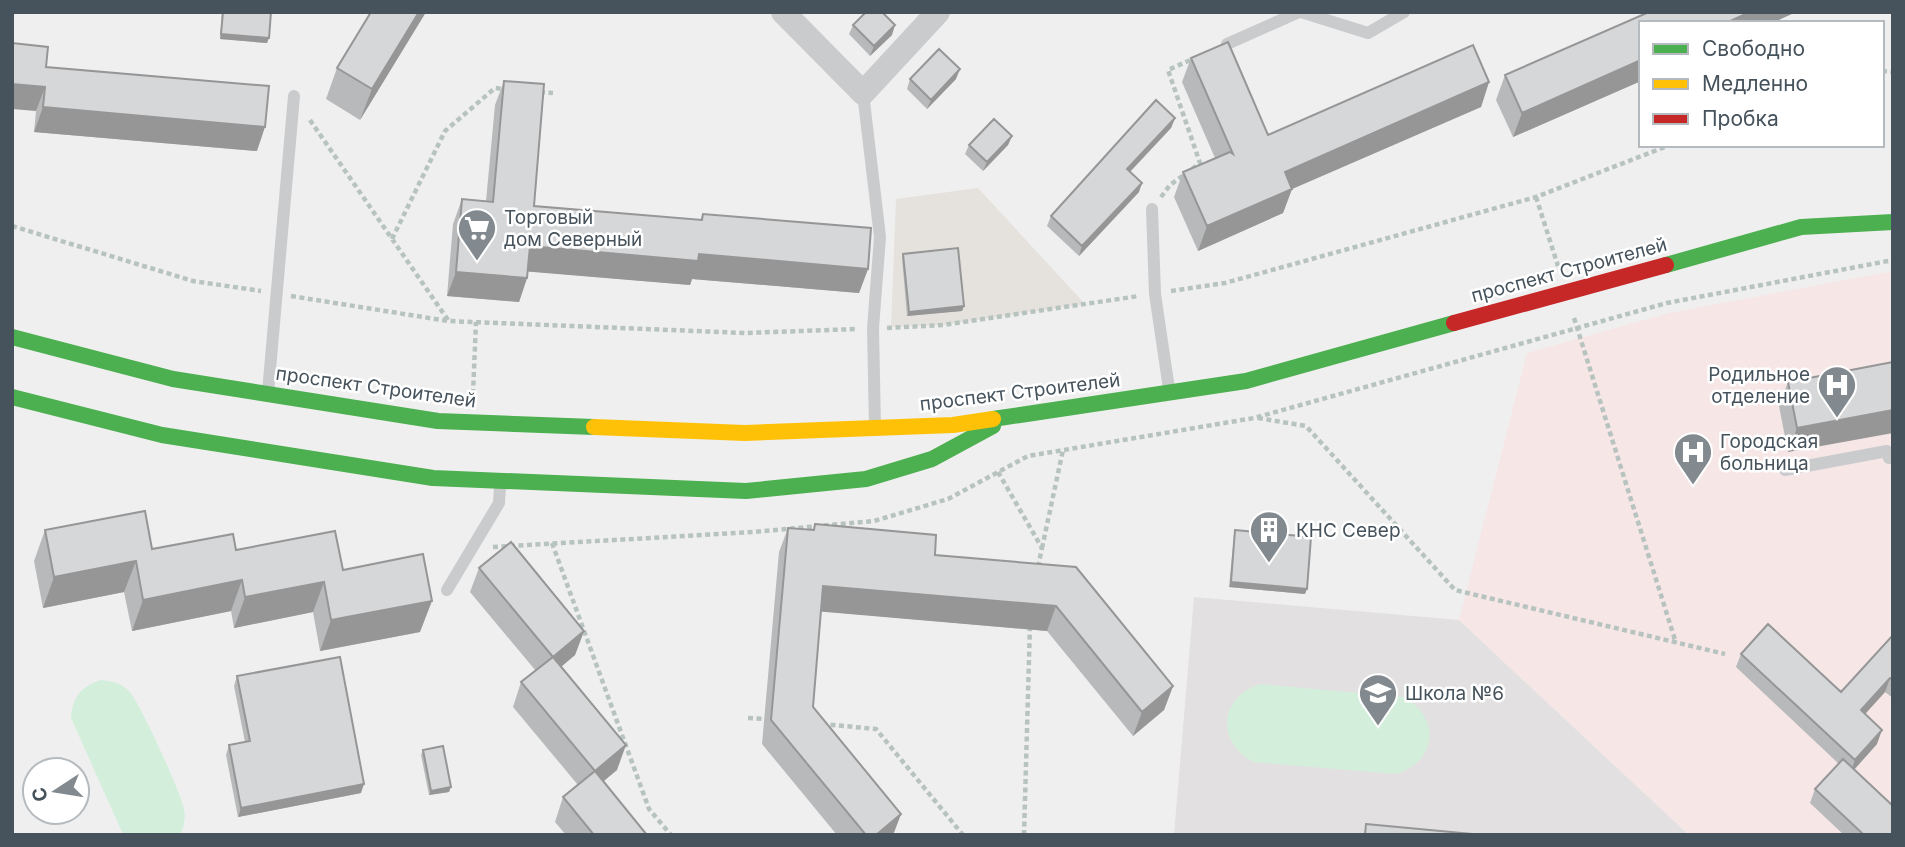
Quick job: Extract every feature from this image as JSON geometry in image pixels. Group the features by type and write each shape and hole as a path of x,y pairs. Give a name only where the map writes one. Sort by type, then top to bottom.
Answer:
{"street":[{"path":"783,12 863,93 938,12"},
{"name":"проспект Строителей","path":"12,337 173,379 438,421 745,433 953,425 1246,381 1801,227 1893,222"},
{"path":"12,397 162,435 433,478 747,491 866,479 932,460 1011,416"}],"lane":[{"path":"1227,44 1300,12 1368,33 1404,12"},
{"path":"863,93 880,237 873,328 875,428"},
{"path":"268,394 293,96"},
{"path":"1152,209 1155,294 1170,393"},
{"path":"1785,470 1887,451 1889,458 1893,457"},
{"path":"447,590 499,503 500,481"}],"path":[{"path":"1152,209 1170,185 1200,163 1168,70 1227,44"},
{"path":"392,239 445,131 495,88 507,89"},
{"path":"530,91 553,93"},
{"path":"293,96 448,321"},
{"path":"12,226 193,281 448,321 745,333 943,325 1225,283 1536,197 1665,147"},
{"path":"1536,197 1676,643"},
{"path":"472,548 752,532 874,521 948,499 1028,456 1254,418 1667,303 1893,260"},
{"path":"1254,418 1306,426 1455,590 1725,654"},
{"path":"1036,575 1063,450"},
{"path":"998,472 1042,548"},
{"path":"552,543 649,809 671,835"},
{"path":"1024,835 1031,616"},
{"path":"748,718 778,720"},
{"path":"817,723 876,729 963,835"}],"shaded area":[{"path":"978,188 1085,304 943,325 891,327 896,199"},
{"name":"Городская больница","path":"1893,271 1893,835 1689,835 1459,620 1527,353 1669,313"},
{"name":"Школа №6","path":"1194,597 1459,620 1689,835 1174,835"}],"green space":[{"path":"101,680 117,683 127,689 135,700 168,768 184,809 184,826 180,835 124,835 91,763 91,756 88,756 71,718 73,704 88,686"},
{"path":"1260,684 1404,697 1416,706 1429,727 1427,749 1410,768 1397,774 1253,762 1233,743 1227,720 1236,699"}],"building":[{"path":"223,12 271,12 269,38 221,34"},
{"path":"371,12 419,12 372,89 337,68"},
{"path":"866,12 882,12 895,25 874,46 853,25"},
{"path":"1649,12 1750,12 1730,21 1639,21 1639,61 1522,113 1505,75"},
{"path":"1228,42 1268,135 1473,45 1489,82 1285,172 1292,189 1207,226 1183,172 1230,152 1233,154 1191,58"},
{"path":"12,43 48,47 46,67 269,86 265,127 43,107 45,87 12,84"},
{"path":"939,49 960,69 931,100 910,79"},
{"path":"504,81 544,84 534,206 702,220 703,214 871,228 868,269 699,254 698,261 530,246 527,278 456,272 462,199 493,202"},
{"path":"1156,100 1175,118 1127,169 1142,183 1082,246 1051,216"},
{"path":"994,119 1012,136 987,162 969,145"},
{"path":"958,248 964,306 909,312 903,254"},
{"path":"1893,362 1893,410 1797,428 1788,382"},
{"path":"145,511 152,549 233,534 236,550 335,531 343,570 423,554 432,601 331,620 324,582 245,597 242,580 143,600 136,561 54,577 45,530"},
{"path":"815,524 936,535 935,555 1076,567 1173,686 1142,712 1056,606 823,586 813,707 901,814 876,835 866,835 771,720 788,528 814,530"},
{"name":"КНС Север","path":"1235,530 1311,537 1307,589 1231,582"},
{"path":"511,542 584,631 553,657 479,568"},
{"path":"1768,624 1841,692 1893,635 1893,680 1890,678 1861,710 1882,730 1855,760 1741,654"},
{"path":"340,657 364,784 241,808 229,745 250,741 237,676"},
{"path":"553,657 626,745 595,771 521,682"},
{"path":"443,746 451,787 431,791 423,750"},
{"path":"1843,759 1893,806 1893,835 1864,835 1815,789"},
{"path":"595,771 647,835 594,835 563,797"},
{"path":"1366,824 1483,835 1365,835"}],"traffic: fast":[{"path":"1666,265 1801,227 1893,222"},
{"path":"993,419 1246,381 1454,323"},
{"path":"12,337 173,379 438,421 594,427"},
{"path":"12,397 162,435 433,478 746,491 866,479 932,459 993,426"}],"traffic: slow":[{"path":"594,427 745,433 953,425 993,419"}],"traffic: jam":[{"path":"1454,323 1666,265"}],"place":[{"name":"Торговый дом Северный","path":"477,262"},
{"name":"Родильное отделение","path":"1837,419"},
{"name":"Городская больница","path":"1693,486"},
{"name":"КНС Север","path":"1269,564"},
{"name":"Школа №6","path":"1378,727"}]}
